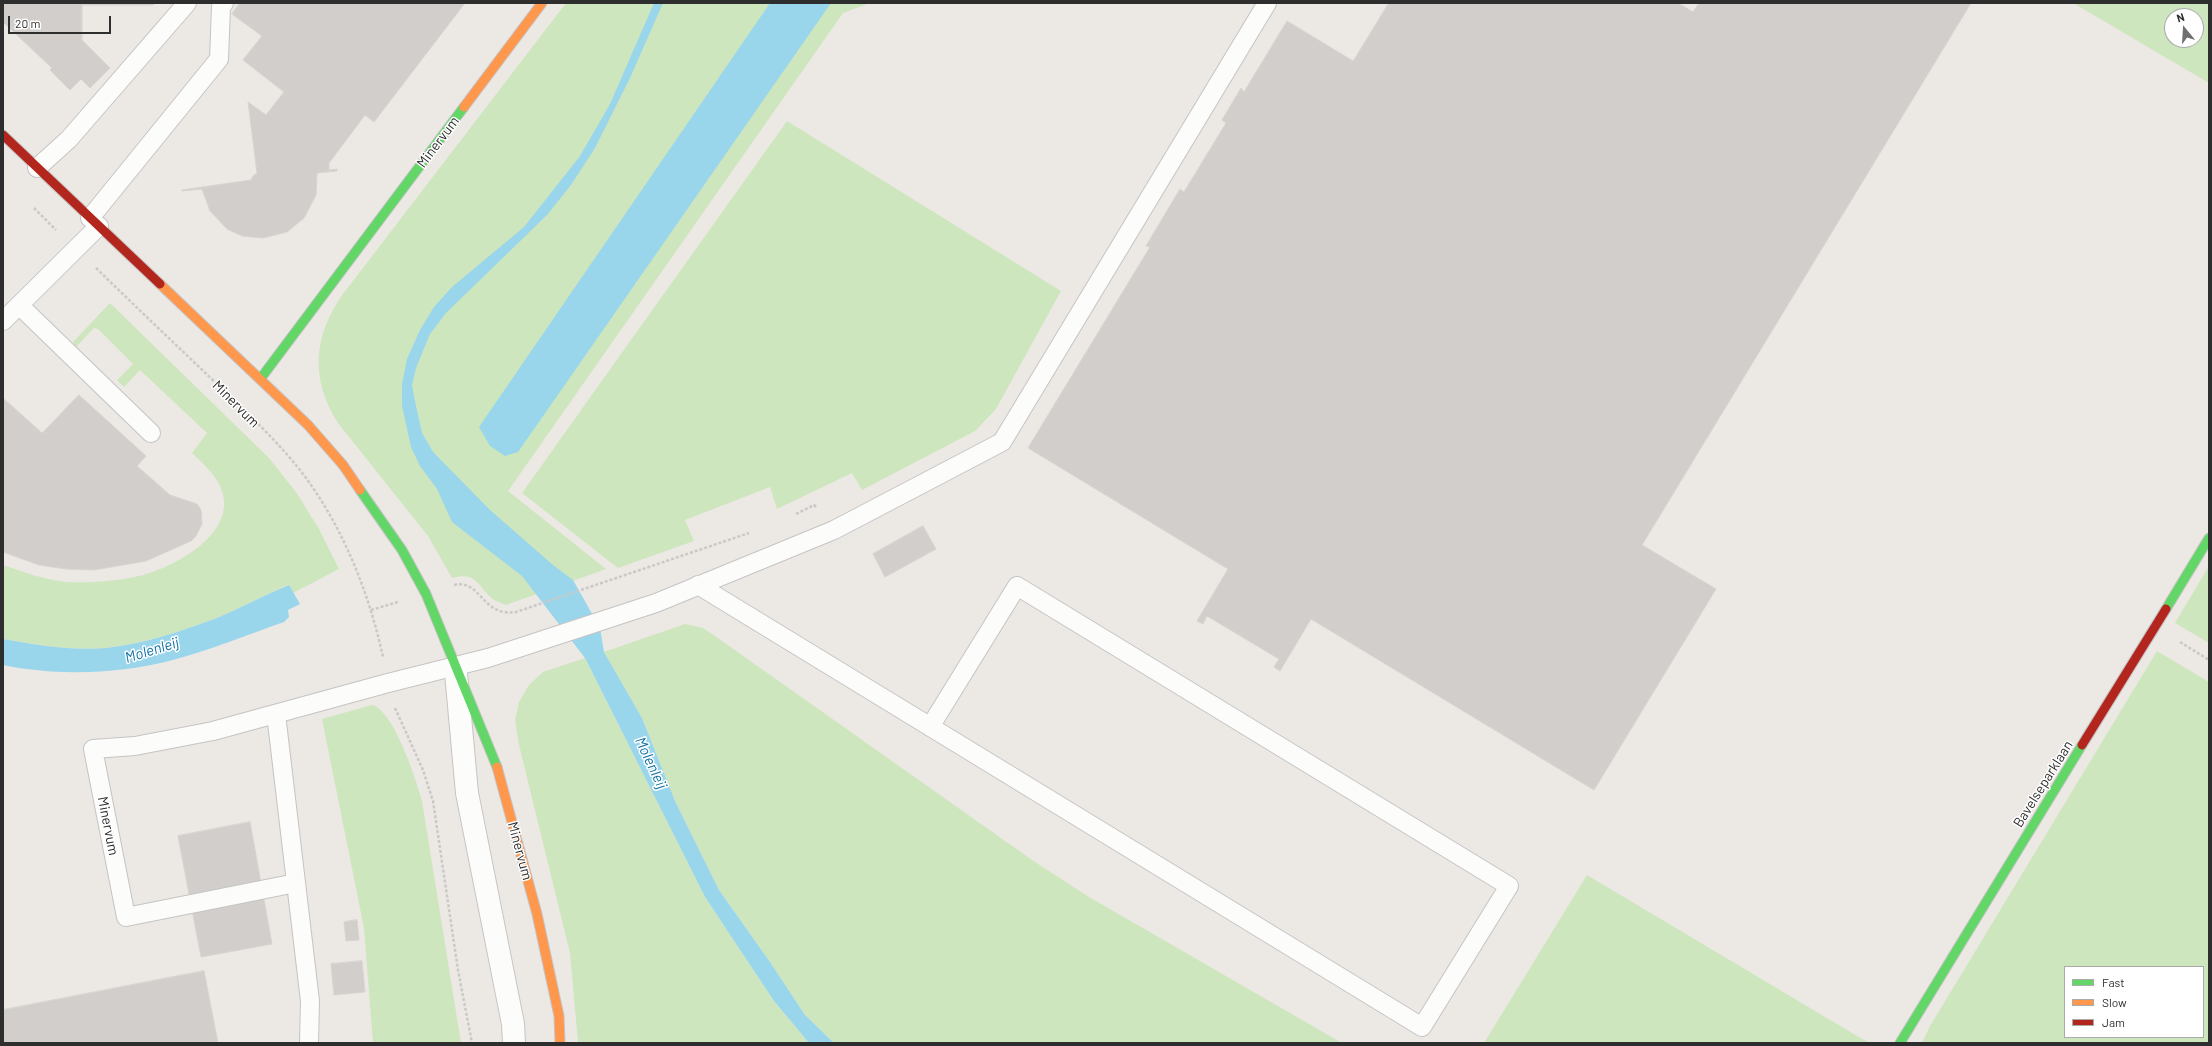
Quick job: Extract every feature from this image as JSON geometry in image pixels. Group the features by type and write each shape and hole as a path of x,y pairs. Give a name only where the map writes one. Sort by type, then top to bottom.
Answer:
{"street":[{"name":"Minervum","path":"261,378 542,3"},
{"name":"Minervum","path":"3,135 261,378 308,425 343,465 374,506 415,571 456,666 500,775 537,914 559,1016 560,1043"},
{"name":"Bavelseparklaan","path":"1900,1043 2156,628 2209,538"},
{"name":"Minervum","path":"456,666 467,793 513,1024 514,1043"}],"lane":[{"path":"37,168 69,139 187,3"},
{"path":"3,321 76,250 94,222 218,59 222,7 224,3"},
{"path":"456,666 488,658 656,603 834,530 1002,442 1267,3"},
{"path":"20,305 152,433"},
{"path":"698,585 930,727 1422,1027 1509,886 1017,586 930,727"},
{"name":"Minervum","path":"296,883 126,918 93,749 177,739 456,666"},
{"path":"276,714 310,1001 310,1043"}],"path":[{"name":"Minervum","path":"31,205 76,250 234,400 305,477 329,514 358,574 371,610 393,703 423,770 433,801 458,970 472,1043"},
{"path":"516,612 628,574"},
{"path":"2156,628 2209,660"}],"green space":[{"path":"566,3 870,3 843,13 508,491 606,569 506,605 494,600 472,578 461,576 452,578 428,536 338,423 329,407 323,390 319,374 319,358 321,342 326,326 333,310 343,294"},
{"path":"2073,3 2209,3 2209,83"},
{"path":"787,121 1061,291 996,409 975,431 862,490 852,473 777,509 770,487 685,520 694,541 618,568 522,493"},
{"path":"110,303 269,458 296,492 319,529 339,569 293,593 288,585 217,618 176,632 134,643 105,648 80,649 3,639 3,565 43,578 67,582 125,579 157,571 187,556 212,534 220,521 224,506 220,485 209,470 192,453 207,433 140,370 124,387 117,380 133,364 98,329 94,328 76,347 73,342"},
{"path":"2209,566 2209,643 2175,623"},
{"path":"685,624 703,628 715,636 1032,860 1089,897 1342,1043 834,1043 805,1015 770,962 719,890 675,801 642,718 604,652"},
{"path":"2157,651 2209,682 2209,1043 1922,1043 1930,1026"},
{"path":"585,658 705,897 774,1001 809,1043 578,1043 570,953 519,745 515,720 519,702 529,685 543,672"},
{"path":"372,705 380,709 396,732 410,763 422,801 461,1043 373,1043 364,928 322,719"},
{"path":"1587,875 1857,1036 1870,1043 1484,1043"}],"water":[{"name":"Molenleij","path":"654,3 663,3 630,78 595,148 571,185 547,215 446,313 430,334 416,368 412,385 422,433 433,452 490,510 553,565 573,580 600,628 604,652 642,718 675,801 719,890 770,962 805,1015 834,1043 809,1043 774,1001 705,897 585,658 522,576 452,522 437,489 420,466 411,447 402,406 402,384 407,359 420,330 434,307 452,287 524,227 580,156 610,104"},
{"path":"770,3 831,3 518,452 505,456 490,446 479,427"},
{"name":"Molenleij","path":"289,585 300,604 288,610 289,617 284,622 184,657 129,669 86,672 43,671 3,665 3,639 80,649 120,646 176,632 217,618"}],"building":[{"path":"3,3 155,3 153,5 82,5 82,40 110,68 90,88 81,79 70,90 50,70 52,68 3,22"},
{"path":"240,3 465,3 374,122 365,115 329,163 329,170 337,169 337,171 317,173 316,195 304,218 287,232 263,238 242,236 227,229 210,211 202,189 182,191 251,180 257,173 248,102 266,115 284,92 243,60 262,36 232,14"},
{"path":"1389,3 1678,3 1693,12 1699,3 1971,3 1642,545 1716,589 1594,790 1311,619 1280,671 1274,667 1279,659 1207,616 1203,624 1197,621 1228,569 1028,448 1150,247 1146,246 1180,189 1184,192 1226,123 1222,120 1241,88 1244,92 1287,21 1353,61"},
{"path":"79,395 146,456 137,466 170,495 197,504 201,510 202,524 196,536 191,541 146,561 94,570 66,569 39,565 3,552 3,398 42,433"},
{"path":"923,526 936,549 885,577 873,554"},
{"path":"250,822 272,944 201,957 178,836"},
{"path":"357,920 359,940 346,941 344,922"},
{"path":"362,961 365,992 334,995 331,964"},
{"path":"204,971 218,1043 3,1043 3,1010"}],"traffic: fast":[{"path":"261,378 464,107"},
{"path":"360,490 402,550 426,594 497,767"},
{"path":"2166,609 2209,538"},
{"path":"1900,1043 2082,745"}],"traffic: slow":[{"path":"464,107 542,3"},
{"path":"160,284 308,425 343,465 360,490"},
{"path":"497,767 537,914 559,1016 560,1043"}],"traffic: jam":[{"path":"3,135 160,284"},
{"path":"2082,745 2166,609"}]}
